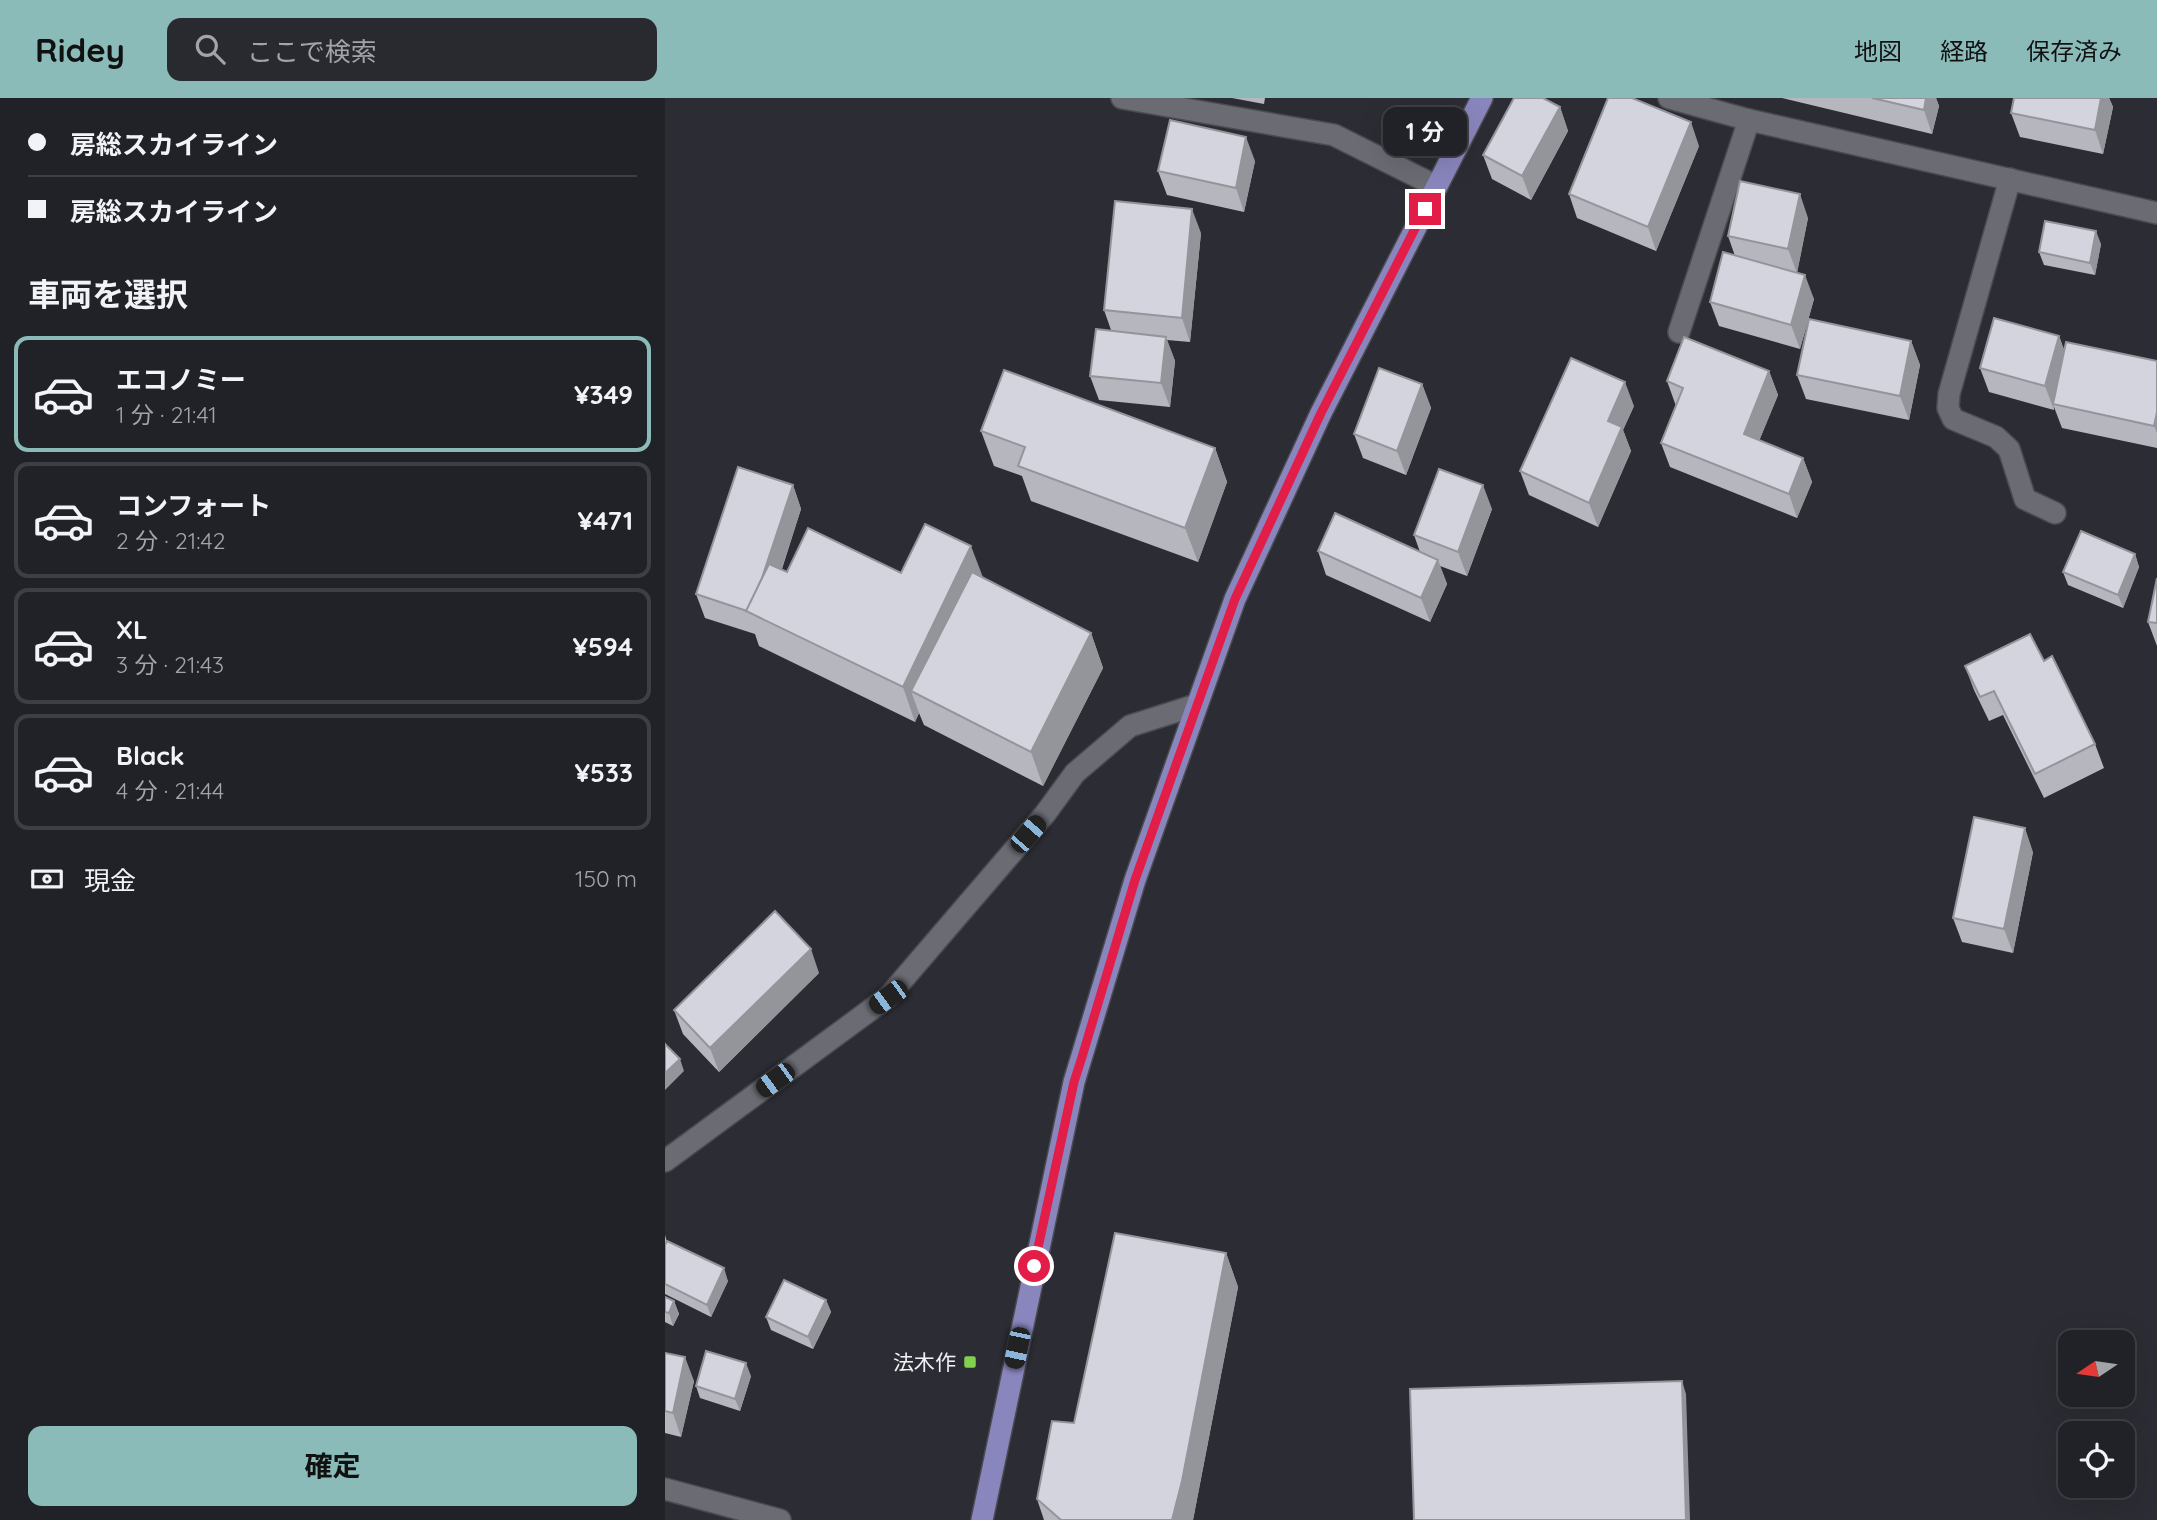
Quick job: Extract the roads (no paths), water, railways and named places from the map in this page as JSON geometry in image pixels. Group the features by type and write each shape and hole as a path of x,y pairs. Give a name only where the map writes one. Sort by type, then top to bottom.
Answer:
{"main road":[{"path":"982,1520 1074,1082 1135,880 1196,705 1235,599 1321,413 1482,98"}],"street":[{"path":"1122,98 1334,135 1436,186"},
{"path":"1669,98 1749,120 2157,213"},
{"path":"1679,332 1749,120"},
{"path":"2010,179 1949,394 1948,408 1953,419 1996,437 2009,449 2025,499 2055,513"},
{"path":"665,1161 888,997 1045,814 1075,773 1130,726 1196,705"},
{"path":"665,1489 780,1520"}],"place":[{"name":"法木作","path":"970,1362"}]}
